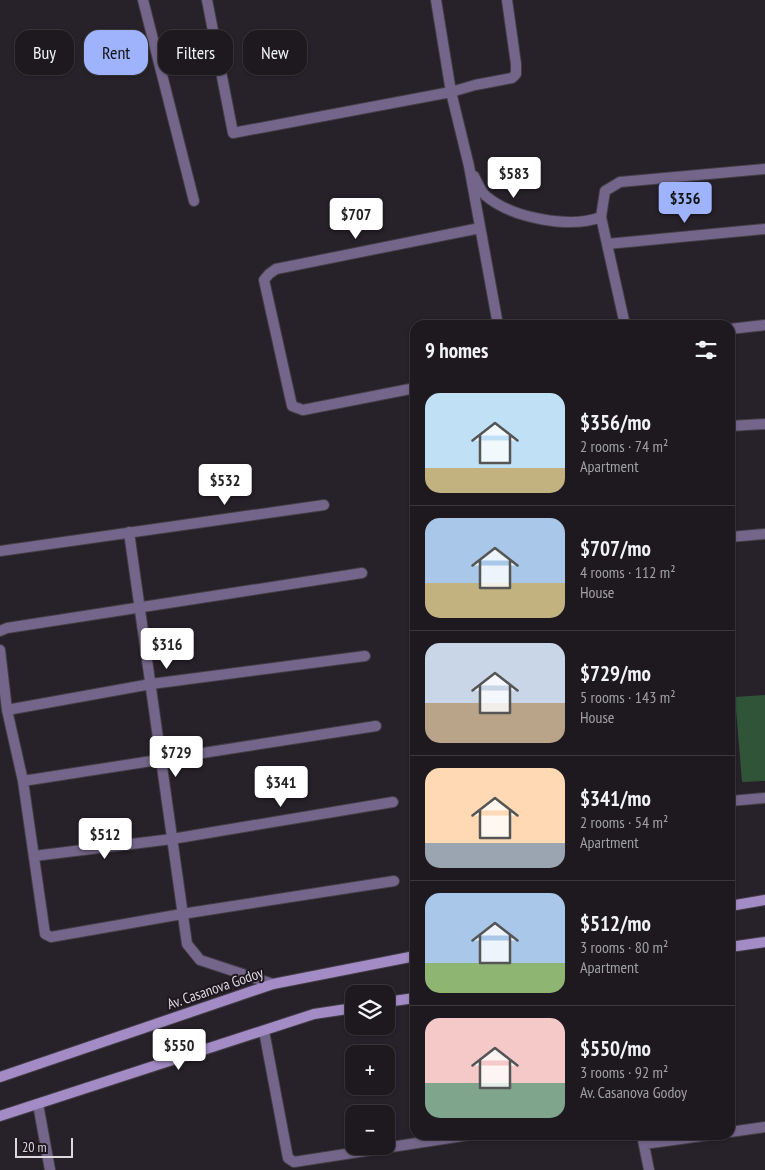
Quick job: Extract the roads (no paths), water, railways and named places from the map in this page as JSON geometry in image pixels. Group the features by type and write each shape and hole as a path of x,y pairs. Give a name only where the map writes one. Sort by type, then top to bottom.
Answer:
{"street":[{"path":"143,0 194,201"},
{"path":"208,0 233,133 451,92 512,78 516,74 516,64 507,0"},
{"path":"436,0 451,92 469,166 497,320"},
{"path":"469,166 485,196 513,213 549,220 589,221 602,217"},
{"path":"624,320 602,217 605,191 620,182 765,169"},
{"path":"410,389 303,410 292,406 264,280 276,269 480,228"},
{"path":"607,244 765,229"},
{"path":"735,328 765,325"},
{"path":"735,426 765,424"},
{"path":"0,551 324,505"},
{"path":"129,532 187,944 200,960 273,984"},
{"path":"735,537 765,534"},
{"path":"0,631 6,628 362,573"},
{"path":"0,650 7,710 23,780 46,934 51,937 394,880"},
{"path":"7,710 151,684 365,656"},
{"path":"23,780 376,726"},
{"path":"735,801 765,798"},
{"path":"34,856 172,839 393,802"},
{"path":"735,905 765,900"},
{"path":"735,946 765,942"},
{"name":"Av. Casanova Godoy","path":"0,1077 273,984 410,957"},
{"path":"395,1001 410,999"},
{"path":"0,1116 314,1014 345,1009"},
{"path":"264,1031 288,1158 294,1162 437,1140"},
{"path":"38,1104 50,1170"},
{"path":"735,1131 765,1127"},
{"path":"643,1140 649,1170"}]}
